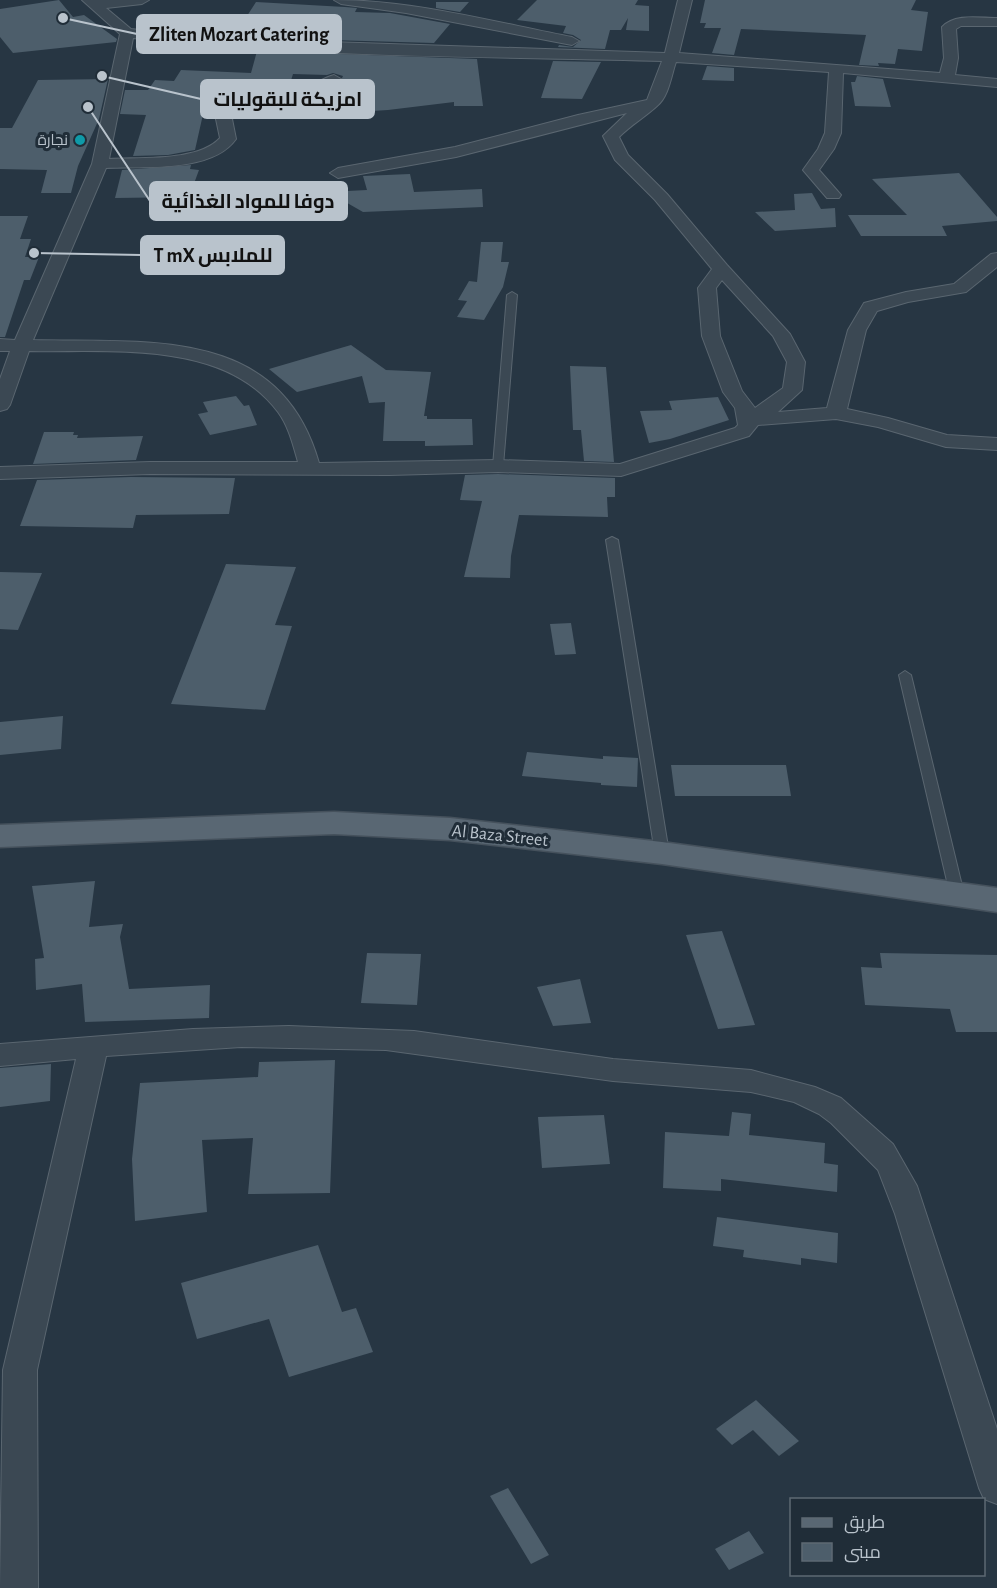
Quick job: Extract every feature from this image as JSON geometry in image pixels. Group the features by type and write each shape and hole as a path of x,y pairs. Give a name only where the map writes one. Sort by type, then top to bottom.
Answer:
{"main road":[{"name":"Al Baza Street","path":"0,836 334,823 450,829 663,853 997,900"}],"street":[{"path":"93,3 142,0"},
{"path":"341,0 371,3 552,37 618,54"},
{"path":"685,0 671,57 662,76 658,98 628,119 611,136 621,157 661,197 721,269 781,334 796,362 792,390 772,407 748,420"},
{"path":"93,3 127,33 206,42 618,54 836,68 997,83"},
{"path":"458,51 478,36 475,22"},
{"path":"947,77 951,58 950,27 959,22 997,22"},
{"path":"0,405 22,345 100,164 127,33"},
{"path":"833,195 811,170 826,149 833,133 836,68"},
{"path":"100,164 192,157 210,153 221,148 228,139 224,118 229,111 251,103 315,91 334,79"},
{"path":"338,173 456,152 583,118 652,103"},
{"path":"836,412 857,330 870,307 906,297 960,288 997,258"},
{"path":"0,473 150,468 389,469 498,466 621,470 735,435 748,426 746,408 733,392 711,336 707,288 721,269"},
{"path":"0,345 173,349 197,353 252,378 277,397 297,427 310,468"},
{"path":"748,420 836,412 881,422 946,441 997,444"},
{"path":"0,1055 172,1039 277,1035 387,1039 496,1051 612,1070 748,1079 797,1092 832,1107 885,1155 902,1187 966,1383 997,1488"},
{"path":"19,1588 20,1370 94,1046"}],"lane":[{"path":"498,466 512,295"},
{"path":"612,540 663,853"},
{"path":"905,675 957,894"}],"building":[{"path":"59,0 73,17 84,15 117,39 116,42 13,53 0,37 0,9"},
{"path":"537,0 638,0 635,5 649,6 649,31 626,30 628,18 621,30 610,30 605,49 558,47 559,45 573,47 581,40 563,33 566,26 517,20"},
{"path":"705,0 916,0 911,10 928,12 922,51 898,49 895,64 859,65 866,35 741,29 734,55 712,53 721,28 704,28 706,23 700,23"},
{"path":"256,2 357,8 355,12 390,13 450,24 434,43 261,38 262,34 236,33"},
{"path":"436,2 469,2 460,12 436,8"},
{"path":"257,51 477,59 483,106 454,106 454,102 388,110 324,114 343,76 333,73 327,75 293,74 288,90 269,93 208,92 195,150 168,155 133,156 146,115 120,114 125,90 148,90 155,80 174,81 181,70 251,73"},
{"path":"553,61 601,62 582,99 541,98"},
{"path":"707,66 734,68 734,81 702,80"},
{"path":"857,76 883,79 891,107 855,106 851,82 855,82"},
{"path":"108,79 99,119 78,166 71,193 41,193 47,170 0,169 0,128 12,128 38,80"},
{"path":"191,165 190,169 199,170 189,197 115,198 122,170"},
{"path":"959,173 997,217 997,221 942,226 947,236 861,236 848,215 907,215 872,179"},
{"path":"410,174 414,192 482,189 483,207 363,212 328,192 367,190 363,176"},
{"path":"812,193 821,209 835,208 836,227 775,231 755,212 795,210 794,194"},
{"path":"0,216 28,216 20,239 31,239 25,257 39,257 30,280 24,280 5,337 0,337"},
{"path":"481,242 503,242 501,262 509,262 503,287 484,320 457,317 467,301 458,300 469,281 477,282"},
{"path":"351,345 386,370 431,372 424,416 427,416 427,419 472,419 473,445 425,446 425,441 383,441 385,402 369,403 362,376 297,392 269,369"},
{"path":"570,366 606,367 614,462 584,461 581,430 573,430"},
{"path":"236,396 244,406 249,405 257,425 210,435 198,414 208,412 203,402"},
{"path":"718,397 729,420 670,439 649,443 640,411 672,410 669,401"},
{"path":"44,432 74,432 73,435 78,435 77,438 143,436 136,460 33,464"},
{"path":"465,475 615,478 615,497 607,497 608,517 519,515 511,556 510,578 464,577 482,501 460,500"},
{"path":"131,477 235,478 229,514 136,515 133,528 20,526 37,480"},
{"path":"226,564 296,567 275,625 292,626 265,710 171,704"},
{"path":"0,572 42,573 18,630 0,629"},
{"path":"571,623 576,654 555,655 550,624"},
{"path":"63,716 61,749 0,755 0,722"},
{"path":"527,752 603,759 603,756 638,758 637,787 522,776"},
{"path":"671,765 786,765 791,796 675,796"},
{"path":"95,881 89,927 123,924 120,937 129,989 210,985 209,1018 85,1022 82,984 36,990 35,959 44,958 32,886"},
{"path":"722,931 755,1025 718,1029 686,935"},
{"path":"367,953 421,954 417,1005 361,1003"},
{"path":"880,953 997,955 997,1032 956,1032 950,1009 865,1005 861,967 882,968"},
{"path":"580,979 591,1023 553,1026 537,987"},
{"path":"335,1060 330,1193 248,1194 253,1138 202,1140 207,1212 135,1221 132,1159 140,1083 258,1077 259,1062"},
{"path":"51,1064 50,1101 0,1107 0,1068"},
{"path":"732,1112 751,1114 749,1135 825,1143 824,1163 838,1165 837,1192 721,1179 721,1191 663,1188 665,1132 729,1136"},
{"path":"604,1115 610,1164 542,1168 538,1117"},
{"path":"717,1217 838,1233 837,1263 801,1258 801,1265 743,1257 744,1250 713,1246"},
{"path":"318,1245 342,1312 356,1308 373,1352 289,1377 269,1319 197,1339 181,1283"},
{"path":"756,1400 799,1441 779,1456 753,1430 732,1445 716,1429"},
{"path":"508,1488 549,1555 531,1564 490,1496"},
{"path":"749,1531 764,1553 729,1570 715,1549"}],"place":[{"name":"Zliten Mozart Catering","path":"63,18"},
{"name":"امزيكة للبقوليات","path":"102,76"},
{"name":"دوفا للمواد الغذائية","path":"88,107"},
{"name":"نجارة","path":"80,140"},
{"name":"T mX للملابس","path":"34,253"}]}
